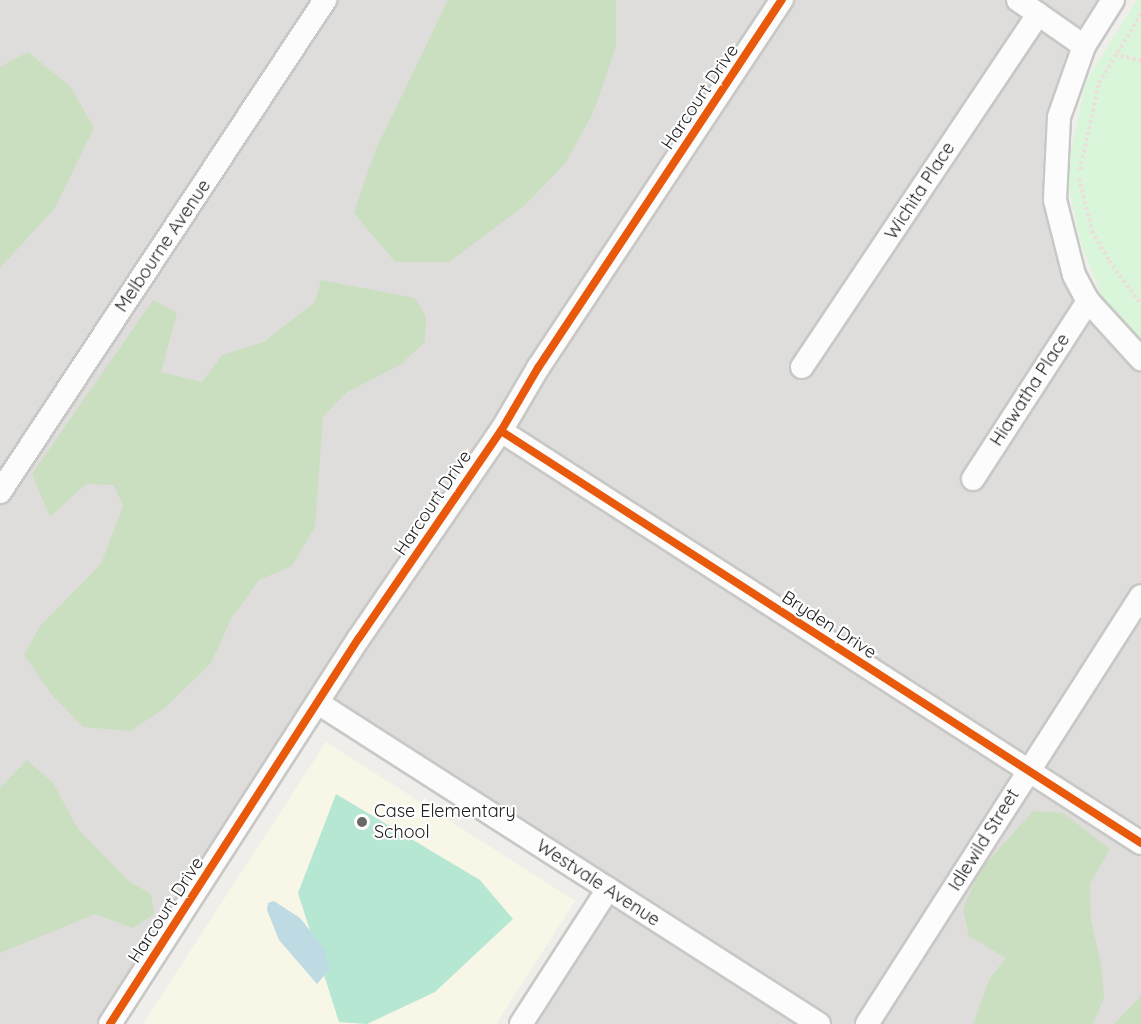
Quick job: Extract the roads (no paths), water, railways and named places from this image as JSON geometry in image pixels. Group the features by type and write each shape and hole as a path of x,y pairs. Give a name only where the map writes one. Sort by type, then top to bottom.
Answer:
{"street":[{"name":"Melbourne Avenue","path":"0,492 326,0"},
{"name":"Harcourt Drive","path":"110,1024 318,703 501,431 538,368 782,0"},
{"path":"1018,0 1084,45"},
{"path":"1113,0 1084,45 1059,117 1054,159 1055,200 1062,237 1074,275 1088,301 1141,358"},
{"name":"Wichita Place","path":"802,367 1038,14"},
{"name":"Hiawatha Place","path":"973,479 1088,301"},
{"name":"Bryden Drive","path":"501,431 1141,843"},
{"name":"Idlewild Street","path":"867,1024 1141,596"},
{"name":"Westvale Avenue","path":"318,703 819,1024"},
{"path":"520,1024 608,889"}],"water":[{"path":"274,901 300,918 324,948 330,969 317,984 279,940 267,910 268,903"}],"place":[{"name":"Case Elementary School","path":"362,822"}]}
